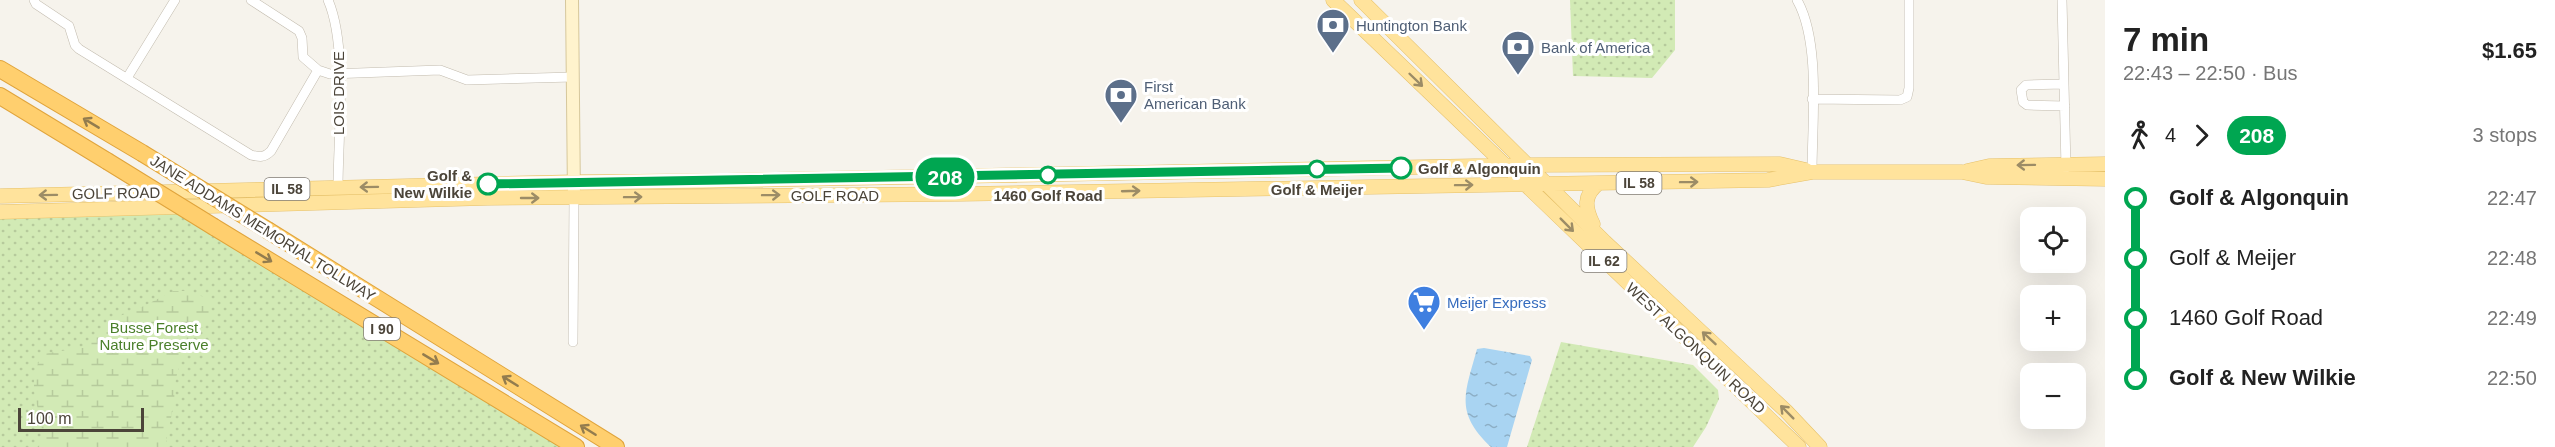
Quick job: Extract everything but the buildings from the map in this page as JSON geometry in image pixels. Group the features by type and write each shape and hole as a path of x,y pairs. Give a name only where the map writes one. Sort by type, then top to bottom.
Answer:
{"highway":[{"name":"JANE ADDAMS MEMORIAL TOLLWAY","path":"1,70 142,153 616,447"},
{"name":"JANE ADDAMS MEMORIAL TOLLWAY","path":"0,96 576,447"}],"main road":[{"path":"572,0 574,198"},
{"name":"WEST ALGONQUIN ROAD","path":"1332,0 1526,183 1587,245 1799,447"},
{"name":"WEST ALGONQUIN ROAD","path":"1361,0 1598,234 1786,411 1820,447"},
{"name":"IL 58","path":"1529,165 1780,164 1812,172"},
{"name":"IL 58","path":"2066,171 2105,164"},
{"name":"GOLF ROAD","path":"0,196 574,182 1529,165"},
{"name":"IL 58","path":"1526,183 1768,180 1812,172 1962,172 1989,166 2066,171 2105,179"},
{"name":"GOLF ROAD","path":"0,212 574,198 961,194 1526,183"},
{"path":"1598,234 1586,210 1586,201 1593,188 1599,183"}],"street":[{"path":"34,0 36,4 69,26 75,45 79,49 251,155 266,156 271,151 318,70"},
{"path":"127,78 175,0"},
{"path":"250,0 299,31 302,38 303,57 318,70 339,74 440,70 448,71 467,80 573,77"},
{"name":"LOIS DRIVE","path":"328,0 338,29 338,188"},
{"path":"1797,0 1808,26 1811,48 1812,172"},
{"path":"1812,99 1900,100 1907,97 1909,88 1909,0"},
{"path":"2062,0 2066,171"},
{"path":"2064,84 2026,85 2021,90 2021,95 2027,105 2065,106"},
{"path":"573,342 574,198"}],"green space":[{"path":"1570,0 1675,0 1675,50 1652,78 1573,76"},
{"name":"Busse Forest Nature Preserve","path":"181,207 576,447 0,447 0,212"},
{"path":"173,291 189,291 211,300 211,319 185,344 175,382 174,403 165,447 39,447 42,426 34,381 36,368 43,354 80,348 100,334 115,318"},
{"path":"1561,342 1693,365 1718,390 1719,399 1706,427 1693,447 1527,447"}],"water":[{"path":"1484,348 1530,356 1532,360 1507,447 1491,447 1479,435 1467,412 1466,390 1469,378 1477,349"}],"bus line":[{"name":"208","path":"488,184 1401,168"}],"place":[{"name":"Huntington Bank","path":"1333,54"},
{"name":"Bank of America","path":"1518,76"},
{"name":"First American Bank","path":"1121,124"},
{"name":"Golf & Algonquin","path":"1401,168"},
{"name":"Golf & Meijer","path":"1317,169"},
{"name":"1460 Golf Road","path":"1048,175"},
{"name":"Golf & New Wilkie","path":"488,184"},
{"name":"Meijer Express","path":"1424,331"}]}
